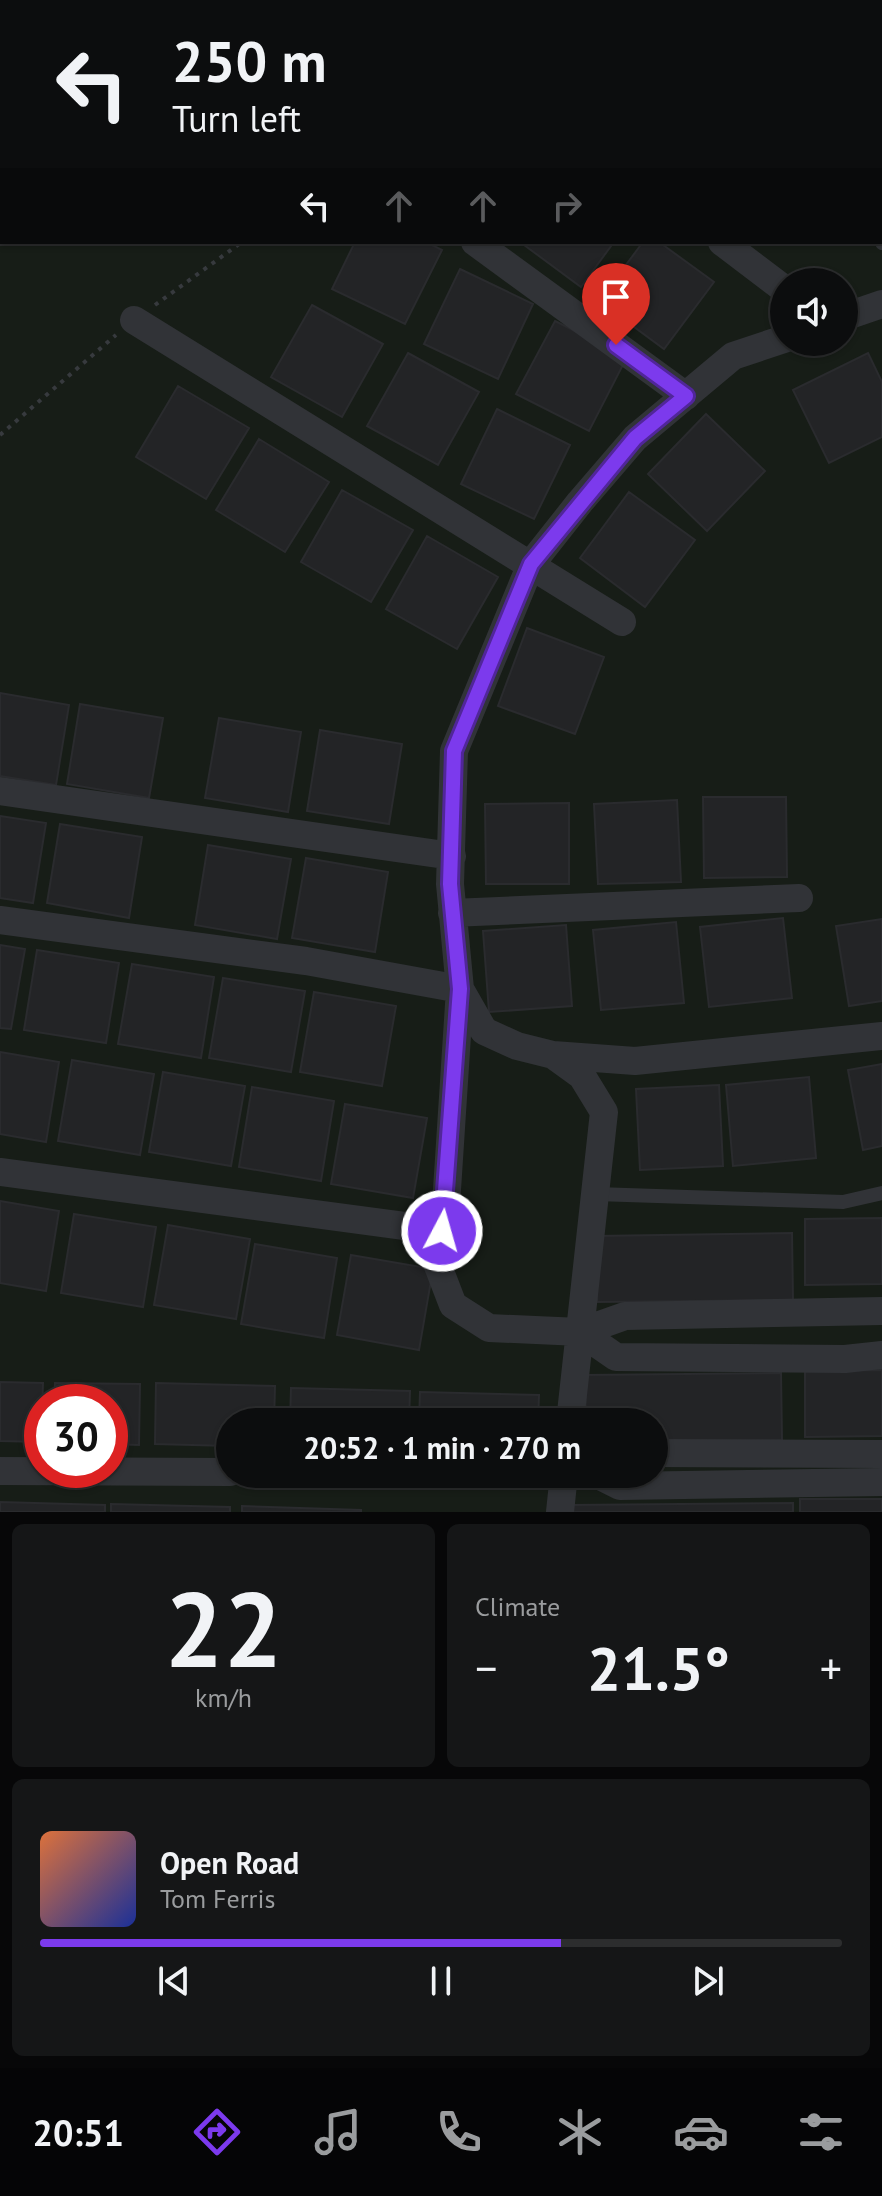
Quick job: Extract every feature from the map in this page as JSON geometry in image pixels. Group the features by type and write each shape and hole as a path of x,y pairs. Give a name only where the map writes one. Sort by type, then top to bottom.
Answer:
{"street":[{"path":"478,244 686,396"},
{"path":"725,244 770,278"},
{"path":"858,312 882,304"},
{"path":"134,320 622,622"},
{"path":"770,344 733,356 635,438 531,564 454,751 452,913 460,989 438,1266 453,1305 489,1328 580,1332 625,1316 882,1311"},
{"path":"0,791 452,856"},
{"path":"452,913 799,898"},
{"path":"0,920 306,961 460,989 484,1031 517,1046 553,1055 635,1061 882,1036"},
{"path":"553,1055 582,1076 604,1112 572,1408"},
{"path":"0,1172 442,1231"},
{"path":"580,1332 616,1357 845,1359 882,1355"},
{"path":"668,1453 882,1454"},
{"path":"0,1471 216,1472"},
{"path":"668,1485 882,1482"},
{"path":"560,1512 563,1488"}],"lane":[{"path":"596,1194 843,1202 882,1193"}],"shaded area":[{"path":"0,244 882,244 882,1512 0,1512"}],"building":[{"path":"354,244 430,244 442,250 405,324 332,289"},
{"path":"523,244 613,244 581,287"},
{"path":"642,244 662,244 714,282 664,349 599,301"},
{"path":"460,269 533,304 498,379 424,344"},
{"path":"312,305 383,344 342,417 271,377"},
{"path":"555,321 627,357 589,431 516,394"},
{"path":"408,353 479,392 438,465 367,426"},
{"path":"868,353 882,382 882,437 829,463 793,390"},
{"path":"178,386 249,428 206,499 136,457"},
{"path":"497,409 570,445 534,519 461,484"},
{"path":"706,414 765,471 707,531 648,474"},
{"path":"259,439 329,482 285,552 216,510"},
{"path":"342,490 413,530 371,602 301,562"},
{"path":"629,492 695,540 645,607 580,558"},
{"path":"427,536 498,577 457,649 386,609"},
{"path":"527,628 604,657 575,734 498,706"},
{"path":"0,693 69,705 56,785 0,776"},
{"path":"80,704 163,718 149,798 67,784"},
{"path":"219,718 301,732 288,812 205,798"},
{"path":"320,730 402,744 389,824 307,811"},
{"path":"703,797 786,797 787,877 704,878"},
{"path":"677,800 681,882 598,884 594,804"},
{"path":"569,803 569,884 486,884 485,804"},
{"path":"0,816 46,823 33,903 0,898"},
{"path":"60,824 142,837 129,918 47,903"},
{"path":"208,845 291,859 277,939 195,925"},
{"path":"306,858 388,872 375,952 292,938"},
{"path":"783,918 792,998 709,1007 700,927"},
{"path":"882,919 882,1001 849,1006 836,926"},
{"path":"676,922 684,1003 601,1010 593,930"},
{"path":"566,925 572,1006 489,1012 483,931"},
{"path":"0,945 25,949 11,1029 0,1028"},
{"path":"37,950 119,963 106,1043 24,1030"},
{"path":"132,964 214,977 201,1058 118,1044"},
{"path":"223,978 305,991 291,1072 209,1058"},
{"path":"314,992 396,1006 382,1086 300,1072"},
{"path":"0,1052 59,1062 46,1142 0,1134"},
{"path":"72,1060 154,1074 140,1155 58,1141"},
{"path":"882,1064 882,1146 863,1150 848,1070"},
{"path":"163,1072 245,1086 231,1166 149,1152"},
{"path":"809,1077 816,1158 733,1166 726,1085"},
{"path":"719,1085 723,1166 640,1170 636,1089"},
{"path":"252,1087 334,1101 321,1181 239,1167"},
{"path":"345,1104 427,1118 413,1198 331,1184"},
{"path":"0,1201 59,1211 46,1291 0,1283"},
{"path":"74,1214 156,1227 143,1307 61,1293"},
{"path":"882,1218 882,1284 805,1285 805,1219"},
{"path":"168,1225 250,1239 236,1319 154,1305"},
{"path":"792,1233 793,1300 597,1302 596,1236"},
{"path":"255,1244 337,1258 324,1338 241,1324"},
{"path":"351,1255 433,1269 419,1350 337,1335"},
{"path":"882,1370 882,1436 805,1437 805,1371"},
{"path":"781,1373 782,1440 668,1441 668,1408 586,1408 585,1375"},
{"path":"0,1382 43,1383 24,1384 24,1442 0,1441"},
{"path":"55,1383 140,1384 139,1445 128,1445 128,1384"},
{"path":"156,1383 275,1386 274,1408 216,1408 216,1446 155,1444"},
{"path":"291,1388 410,1391 409,1408 290,1408"},
{"path":"420,1392 539,1395 539,1408 419,1408"},
{"path":"800,1499 882,1499 882,1512 800,1512"},
{"path":"0,1502 105,1505 105,1512 0,1512"},
{"path":"793,1503 793,1512 571,1512 571,1505"},
{"path":"111,1504 230,1507 230,1512 111,1512"},
{"path":"242,1506 361,1510 361,1512 242,1512"}],"route":[{"path":"442,1231 460,989 450,884 454,751 531,564 635,438 686,396 616,345"}]}
